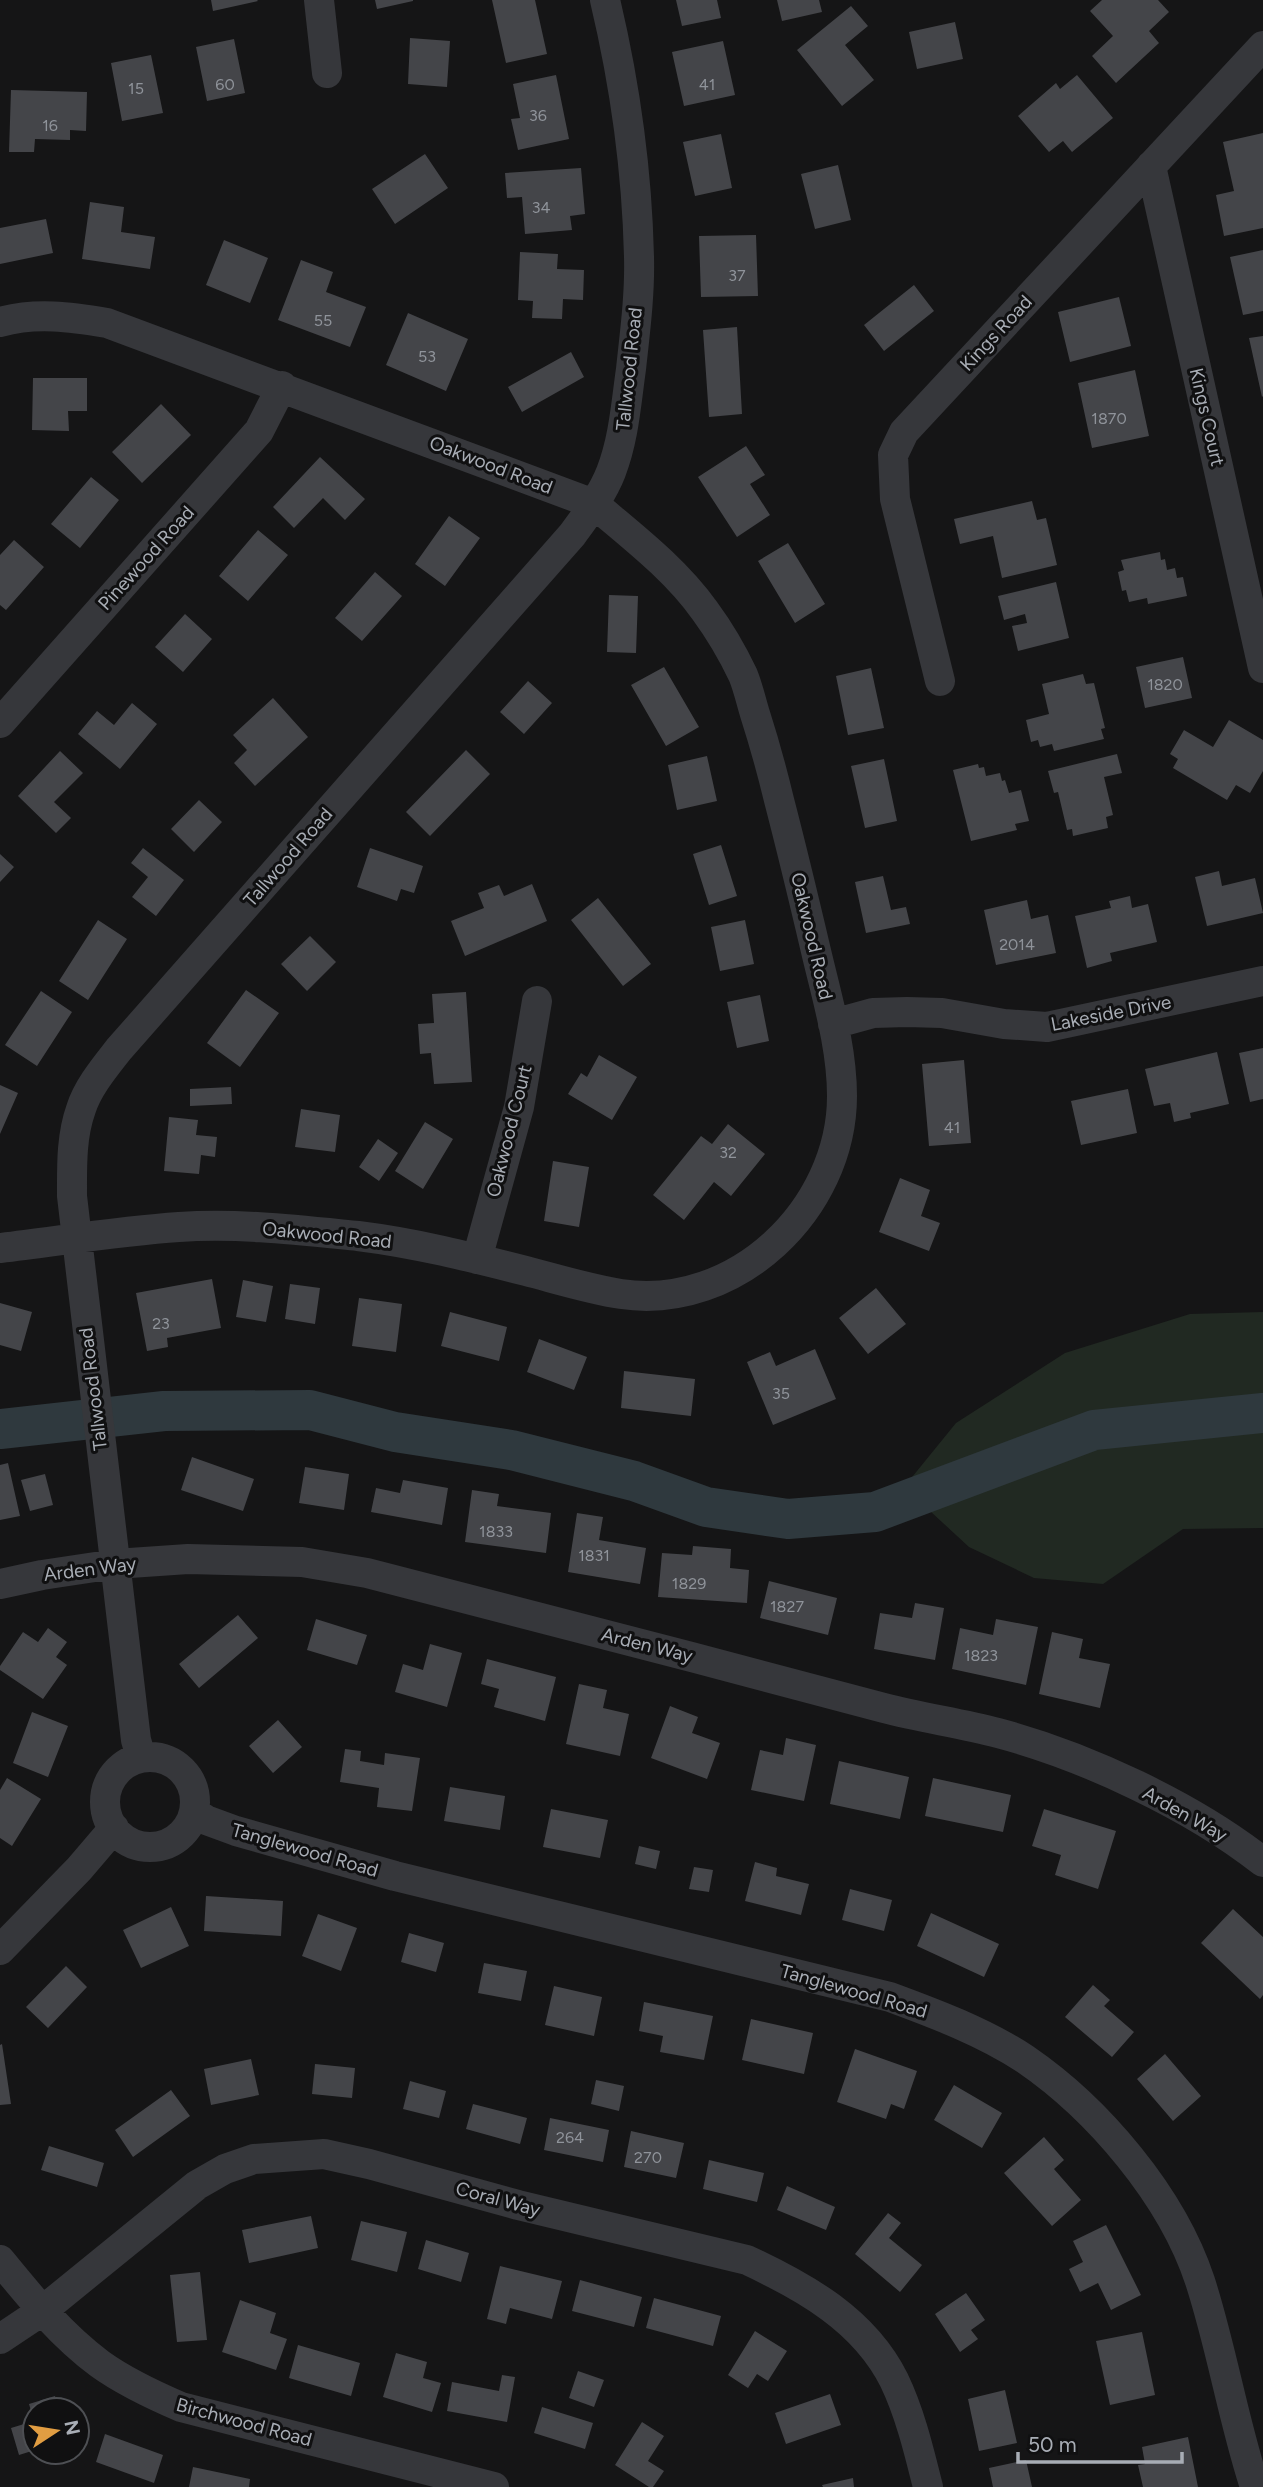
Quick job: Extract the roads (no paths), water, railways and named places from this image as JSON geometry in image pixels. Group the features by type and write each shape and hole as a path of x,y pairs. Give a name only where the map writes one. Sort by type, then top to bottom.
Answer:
{"street":[{"path":"319,0 327,73"},
{"name":"Tallwood Road","path":"141,1758 136,1740 72,1196 72,1149 81,1108 97,1078 128,1038 572,535 610,475 624,432 636,322 639,259 634,178 626,111 605,0"},
{"name":"Kings Road","path":"940,681 895,499 893,455 904,432 1263,46"},
{"name":"Kings Court","path":"1151,166 1263,668"},
{"name":"Oakwood Road","path":"0,322 18,317 66,316 107,323 594,504 635,537 705,611 743,675 788,832 833,1024 842,1096 839,1125 829,1163 816,1194 790,1229 768,1251 736,1273 704,1287 660,1297 586,1287 477,1259 363,1237 273,1227 178,1227 0,1248"},
{"name":"Pinewood Road","path":"0,723 259,430 282,386"},
{"name":"Lakeside Drive","path":"833,1024 873,1013 907,1012 942,1013 1004,1024 1047,1027 1263,981"},
{"name":"Oakwood Court","path":"477,1259 519,1107 537,1001"},
{"name":"Arden Way","path":"0,1584 42,1574 115,1564 188,1559 302,1562 367,1573 887,1708 998,1734 1063,1754 1120,1777 1192,1816 1263,1862"},
{"path":"156,1757 183,1771 191,1783 195,1797 194,1812 179,1836 166,1844 152,1847 124,1839 107,1816 105,1801 115,1773 127,1763 156,1757"},
{"name":"Tanglewood Road","path":"194,1812 236,1831 396,1876 890,1997 960,2024 1023,2058 1089,2113 1139,2169 1165,2207 1200,2280 1255,2487"},
{"path":"0,1950 79,1869 114,1828"},
{"name":"Coral Way","path":"0,2339 42,2311 197,2185 225,2169 254,2159 324,2154 530,2208 747,2260 780,2276 816,2296 848,2320 874,2350 894,2379 913,2431 928,2487"},
{"name":"Birchwood Road","path":"0,2260 42,2311 71,2340 102,2365 141,2389 181,2407 494,2487"}],"waterway":[{"path":"0,1429 164,1411 310,1410 395,1432 511,1450 634,1481 706,1507 788,1519 875,1512 1094,1430 1263,1413"}]}
